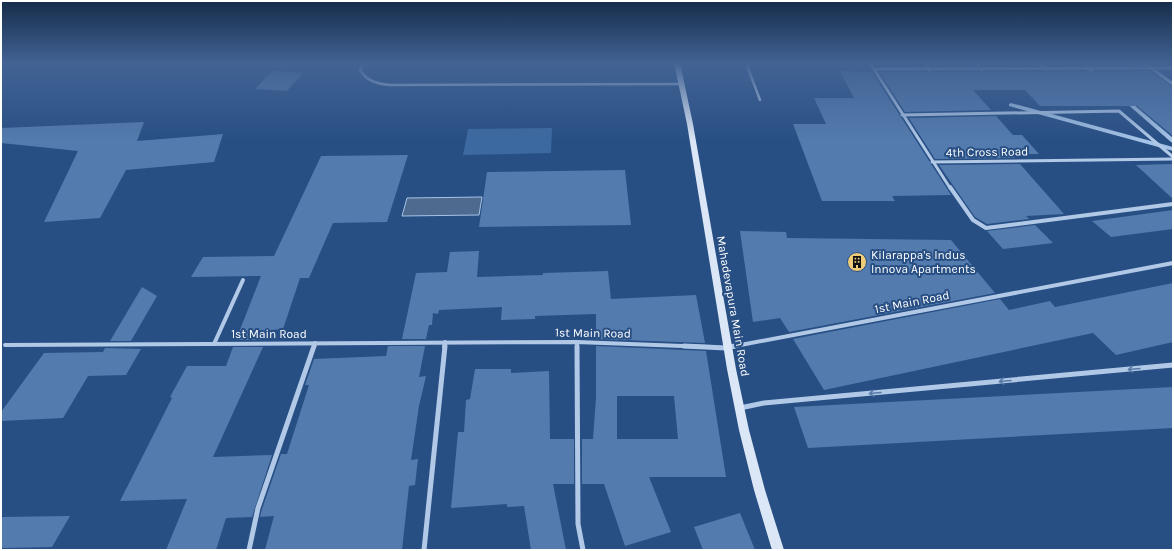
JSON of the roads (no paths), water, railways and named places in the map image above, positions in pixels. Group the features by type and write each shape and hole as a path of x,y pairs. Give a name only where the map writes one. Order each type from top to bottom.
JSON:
{"street":[{"name":"Mahadevapura Main Road","path":"683,89 696,158 726,348 763,508 778,550"},
{"path":"885,89 932,162"},
{"path":"902,115 1119,111 1173,158"},
{"name":"4th Cross Road","path":"932,162 1173,158"},
{"name":"4th Cross Road","path":"932,162 973,220 986,228 1173,204"},
{"name":"1st Main Road","path":"5,345 577,342 726,348 1173,263"},
{"path":"214,344 243,280"},
{"path":"424,550 446,342"},
{"path":"577,342 578,524 583,550"},
{"path":"248,550 258,508 315,343"},
{"path":"740,408 764,403 1173,365"}],"lane":[{"path":"756,89 760,100"}],"waterway":[{"path":"1127,101 1173,141"},
{"path":"1011,105 1173,149"}],"place":[{"name":"Kilarappa's Indus Innova Apartments","path":"857,262"}]}
